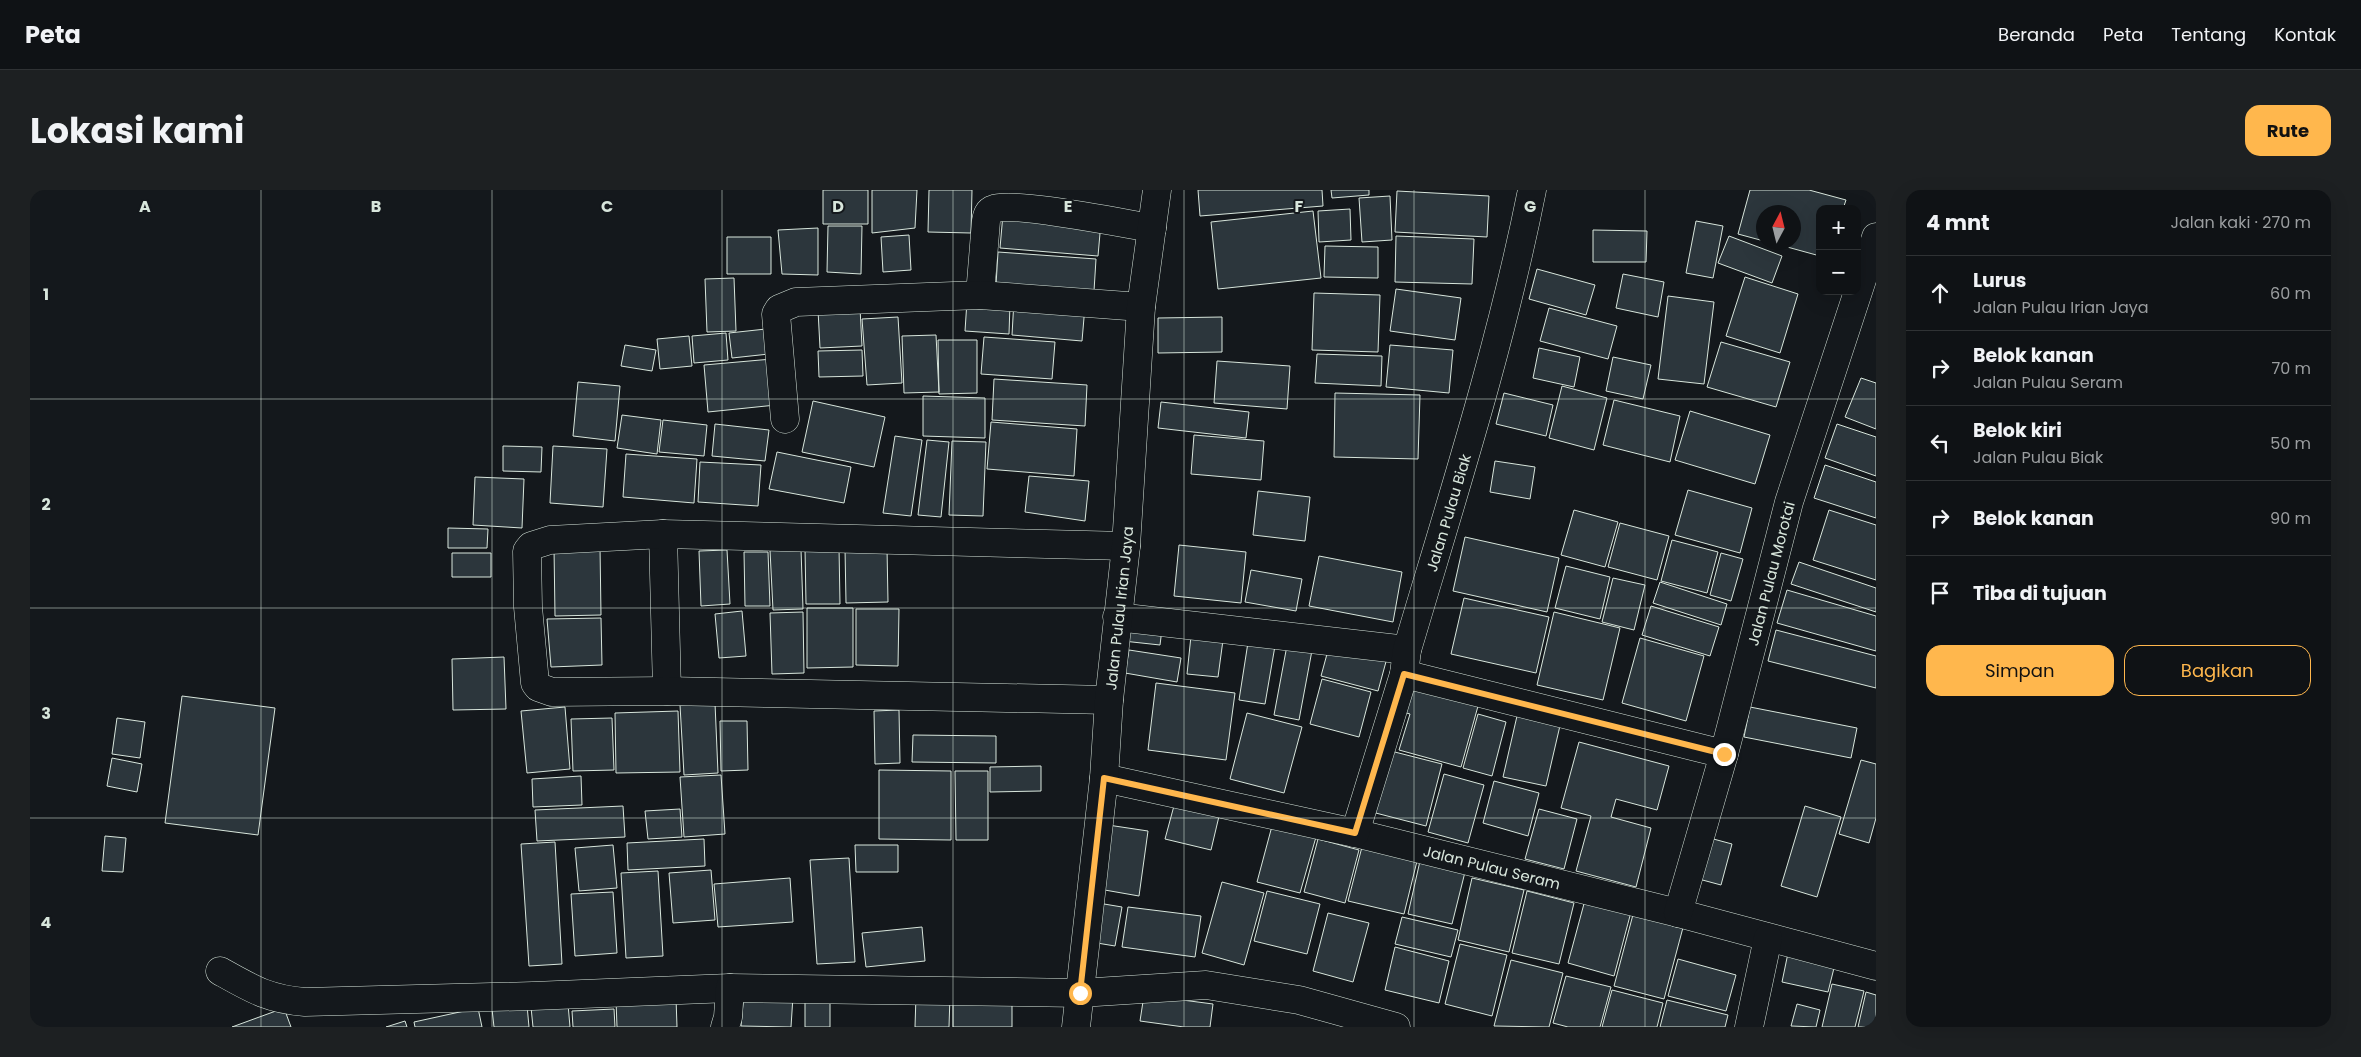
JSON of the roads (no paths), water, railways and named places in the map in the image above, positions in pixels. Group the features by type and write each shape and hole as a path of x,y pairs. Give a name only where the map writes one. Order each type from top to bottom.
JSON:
{"street":[{"name":"Jalan Pulau Irian Jaya","path":"1076,1027 1104,778 1109,700 1126,546 1141,307 1157,190"},
{"name":"Jalan Pulau Biak","path":"1355,833 1484,388 1522,242 1532,190"},
{"path":"980,295 986,221 988,214 993,209 1019,208 1152,228"},
{"name":"Jalan Pulau Morotai","path":"1678,914 1724,754 1789,502 1876,237"},
{"path":"785,419 776,314 779,309 796,302 980,295 1141,307"},
{"path":"1109,700 666,691 552,692 538,688 536,683 528,607 527,551 531,546 550,540 662,534 1126,546"},
{"path":"662,534 666,691"},
{"path":"1117,617 1405,662 1724,754"},
{"name":"Jalan Pulau Seram","path":"1104,778 1355,833 1876,966"},
{"path":"1749,1027 1768,938"},
{"path":"220,971 259,993 280,1000 305,1002 730,988 1080,993 1206,985 1299,1000 1396,1027"},
{"path":"725,1027 730,988"}]}
